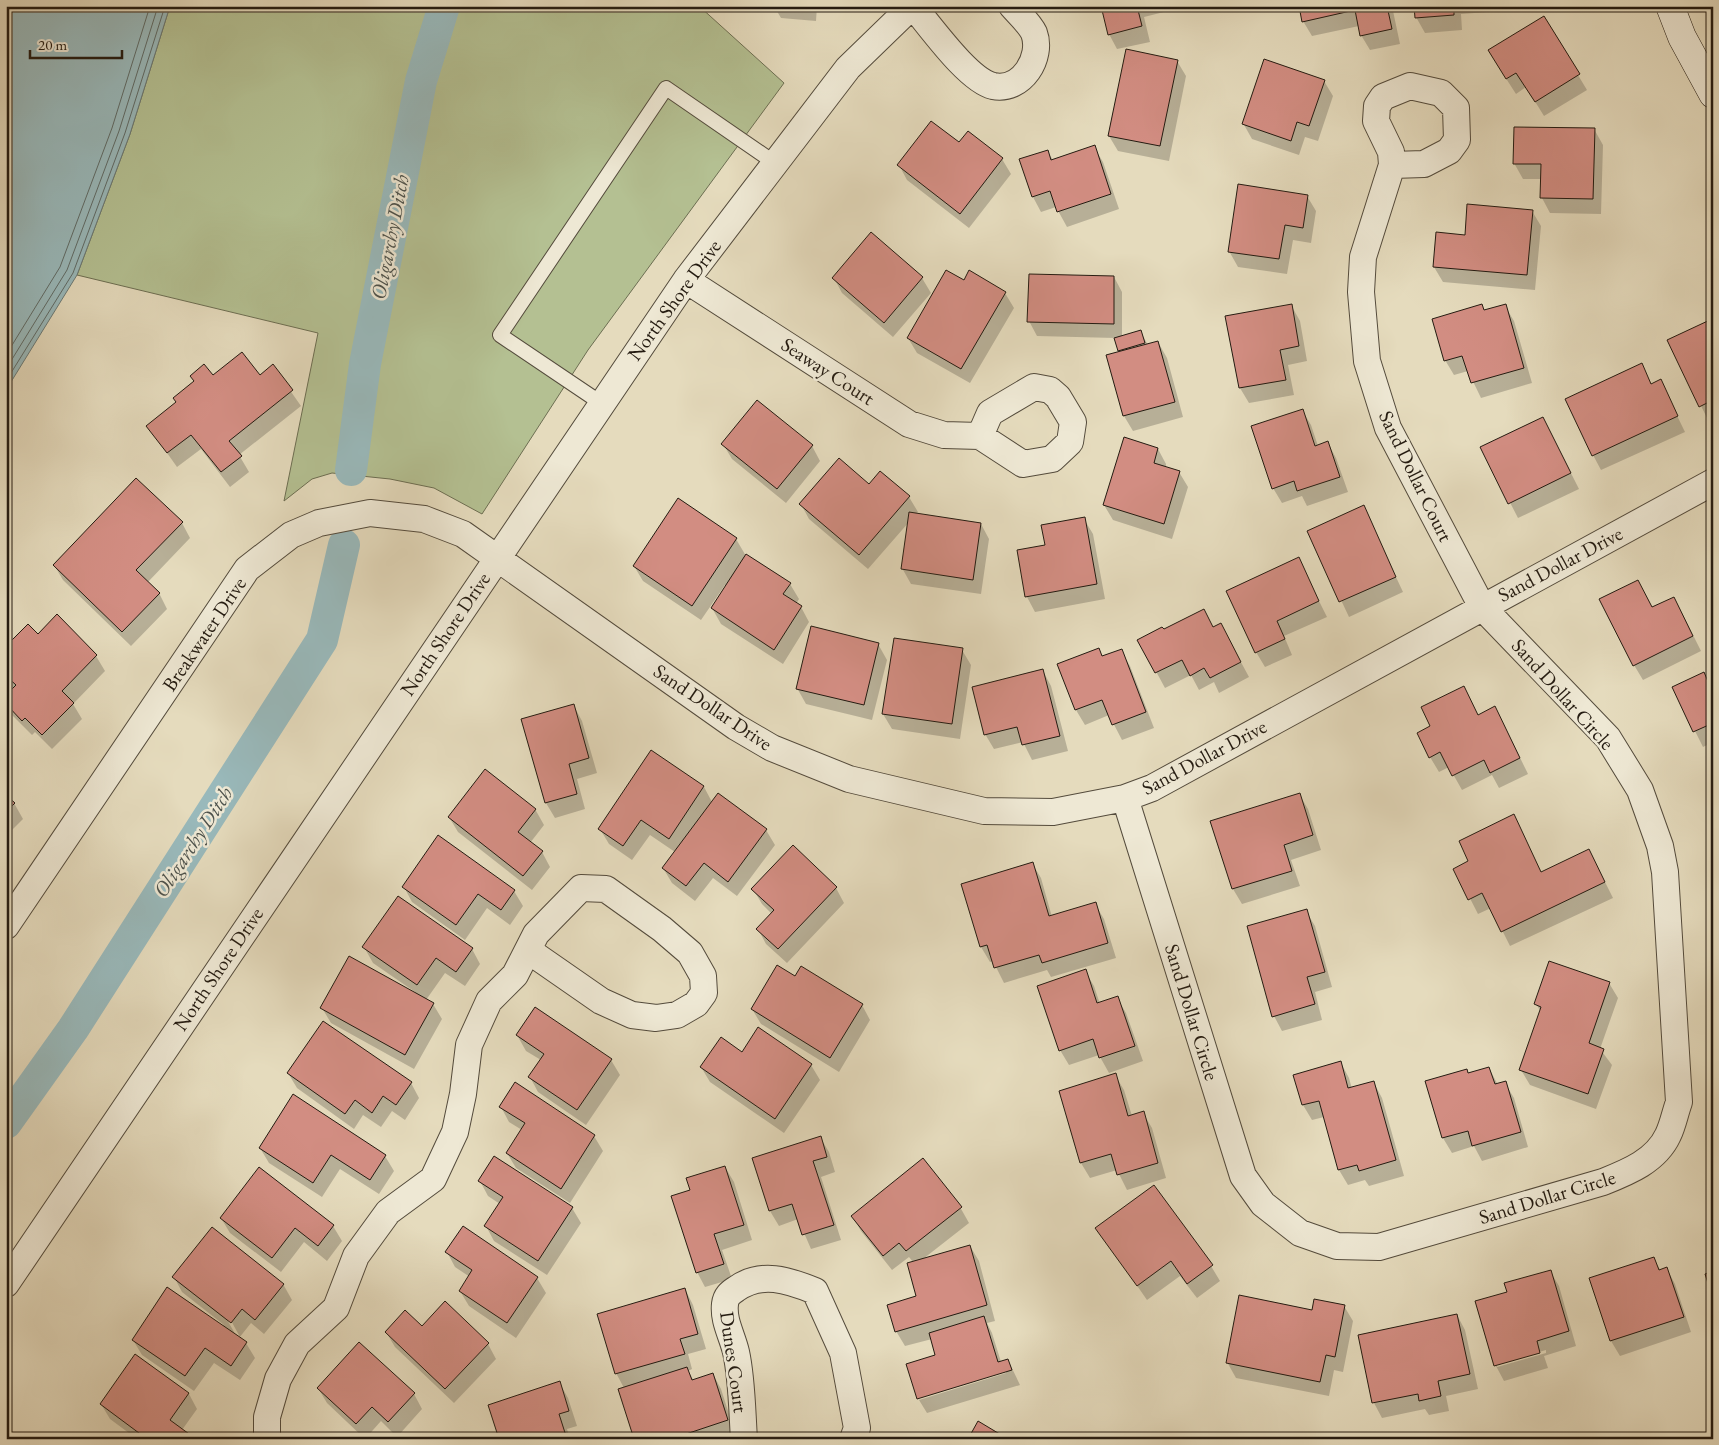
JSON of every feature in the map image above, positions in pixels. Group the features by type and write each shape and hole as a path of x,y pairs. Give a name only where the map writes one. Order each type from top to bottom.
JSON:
{"street":[{"path":"913,6 972,75 994,86 1013,84 1031,68 1037,50 1033,32 1012,6"},
{"name":"North Shore Drive","path":"6,1284 686,280 848,68 913,6"},
{"path":"1670,6 1682,37 1713,94"},
{"name":"Sand Dollar Court","path":"1392,164 1363,257 1361,292 1367,361 1388,428 1482,607"},
{"name":"Seaway Court","path":"686,280 910,424 944,435 980,436"},
{"name":"Sand Dollar Drive","path":"497,557 736,727 772,748 848,780 984,811 1053,812 1125,798 1152,788 1713,482"},
{"name":"Breakwater Drive","path":"6,926 247,569 291,535 319,523 370,513 424,519 463,534 497,557"},
{"name":"Sand Dollar Circle","path":"1125,798 1244,1176 1263,1204 1300,1233 1337,1246 1379,1247 1603,1182 1637,1169 1661,1146 1668,1136 1679,1102 1665,872 1660,846 1640,790 1608,738 1482,607"},
{"path":"267,1439 267,1417 278,1378 297,1344 336,1308 356,1256 388,1212 433,1179 455,1132 463,1094 468,1044 489,1001 515,975 529,951 536,934 581,888 606,889 662,929 690,953 703,976 704,993 696,1004 676,1015 656,1018 632,1015 601,1001 529,951"},
{"name":"Dunes Court","path":"744,1439 736,1352 726,1322 725,1302 729,1294 745,1282 769,1278 787,1280 815,1290 843,1353 856,1428 853,1439"}],"lane":[{"path":"601,403 500,334 666,88 775,163"}],"green space":[{"path":"170,6 699,6 784,83 588,350 482,514 434,488 390,479 332,473 312,479 284,501 318,333 77,275 130,134"}],"water":[{"path":"6,6 170,6 130,134 77,275 6,390"}],"building":[{"path":"1101,6 1137,6 1142,26 1108,35"},
{"path":"1299,6 1387,6 1392,29 1360,36 1355,10 1302,22"},
{"path":"1414,6 1454,6 1454,15 1415,18"},
{"path":"1544,16 1580,74 1535,102 1516,73 1506,79 1488,50"},
{"path":"1126,49 1178,60 1160,146 1108,136"},
{"path":"1264,59 1325,80 1309,126 1297,122 1291,141 1242,124"},
{"path":"931,121 959,142 968,131 1003,158 960,214 897,165"},
{"path":"1514,127 1595,128 1593,199 1540,198 1541,164 1513,164"},
{"path":"1095,145 1111,194 1057,212 1050,191 1032,197 1019,159 1048,150 1051,160"},
{"path":"1238,184 1308,195 1303,228 1285,225 1279,259 1228,252"},
{"path":"1467,204 1533,210 1527,275 1433,267 1436,232 1465,235"},
{"path":"871,232 923,277 884,323 832,278"},
{"path":"946,270 964,280 969,270 1006,292 961,369 907,338"},
{"path":"1029,274 1114,276 1114,324 1027,322"},
{"path":"1292,304 1299,346 1280,350 1286,380 1239,388 1225,316"},
{"path":"1482,304 1484,310 1506,304 1524,368 1471,383 1462,356 1444,361 1432,319"},
{"path":"1712,319 1713,400 1699,407 1667,340"},
{"path":"1141,330 1145,343 1118,351 1114,338"},
{"path":"1158,341 1175,402 1123,416 1106,355"},
{"path":"242,352 260,375 273,364 293,390 229,441 242,456 221,472 191,435 167,453 146,426 176,402 173,398 194,381 190,376 204,364 213,375"},
{"path":"1642,363 1651,384 1661,379 1678,416 1592,456 1565,399"},
{"path":"757,400 813,445 777,489 721,444"},
{"path":"1303,409 1315,446 1328,441 1340,477 1297,491 1294,481 1272,489 1251,426"},
{"path":"1543,417 1571,473 1508,504 1480,447"},
{"path":"1124,437 1158,448 1154,463 1180,471 1164,524 1103,505"},
{"path":"839,458 869,484 880,471 910,496 859,555 799,504"},
{"path":"136,478 183,522 136,570 160,593 122,632 53,565"},
{"path":"678,498 737,538 692,606 633,566"},
{"path":"1364,505 1396,577 1339,602 1307,531"},
{"path":"909,512 981,523 973,580 901,569"},
{"path":"1085,517 1097,584 1025,597 1017,550 1045,545 1041,525"},
{"path":"746,554 791,583 783,594 802,606 774,650 711,608"},
{"path":"1299,557 1319,601 1277,621 1285,639 1255,653 1226,591"},
{"path":"1638,580 1652,607 1674,597 1693,636 1633,666 1599,599"},
{"path":"1204,609 1213,627 1221,623 1241,662 1210,678 1204,668 1190,676 1182,660 1155,673 1137,640"},
{"path":"57,614 97,655 62,691 74,703 42,735 25,718 22,721 6,704 6,695 16,685 6,676 6,646 28,624 38,634"},
{"path":"811,626 879,643 864,705 796,689"},
{"path":"894,638 963,648 952,724 882,714"},
{"path":"1099,648 1102,656 1122,649 1146,712 1112,725 1102,700 1075,710 1057,664"},
{"path":"1043,669 1060,736 1022,745 1017,727 984,735 972,687"},
{"path":"1704,672 1709,684 1713,682 1713,728 1711,724 1693,732 1672,687"},
{"path":"1464,686 1478,715 1495,706 1520,758 1490,773 1484,760 1452,776 1440,752 1429,758 1417,733 1430,726 1421,707"},
{"path":"574,704 589,758 569,764 577,794 545,803 521,719"},
{"path":"651,750 704,786 669,839 641,820 623,846 598,829"},
{"path":"485,769 536,809 518,832 543,851 523,876 448,817"},
{"path":"718,793 767,829 728,882 704,863 686,886 662,868"},
{"path":"1300,793 1313,835 1284,845 1292,871 1232,889 1210,821"},
{"path":"6,795 15,803 6,812"},
{"path":"1514,814 1541,872 1589,849 1605,882 1501,932 1482,893 1468,900 1453,869 1468,861 1459,841"},
{"path":"438,835 515,890 501,910 478,894 456,925 402,887"},
{"path":"793,845 837,887 778,949 756,929 774,910 751,889"},
{"path":"1033,862 1049,916 1096,902 1108,943 1042,963 1039,955 994,968 987,945 980,947 961,884"},
{"path":"398,896 473,948 456,972 436,958 417,985 362,947"},
{"path":"1307,909 1325,972 1307,977 1315,1004 1272,1017 1247,926"},
{"path":"349,956 434,1003 405,1055 320,1008"},
{"path":"1549,961 1610,982 1589,1043 1604,1049 1588,1094 1519,1070 1541,1007 1534,1004"},
{"path":"777,965 795,976 801,966 863,1004 830,1058 751,1009"},
{"path":"1086,969 1097,1003 1118,996 1135,1046 1099,1058 1093,1039 1059,1051 1037,986"},
{"path":"535,1007 612,1059 577,1110 528,1077 544,1054 516,1035"},
{"path":"323,1021 412,1082 396,1105 383,1096 372,1113 355,1100 345,1114 287,1073"},
{"path":"758,1027 812,1064 775,1119 700,1067 721,1037 742,1052"},
{"path":"1341,1061 1348,1088 1374,1081 1396,1160 1359,1171 1357,1165 1338,1170 1319,1101 1302,1105 1293,1075"},
{"path":"1489,1067 1495,1084 1506,1081 1521,1132 1472,1146 1468,1131 1442,1138 1425,1081 1467,1069 1468,1073"},
{"path":"1116,1073 1128,1116 1144,1111 1158,1163 1117,1175 1111,1154 1080,1163 1059,1091"},
{"path":"515,1082 595,1135 561,1189 506,1153 525,1123 499,1107"},
{"path":"293,1094 386,1155 370,1180 331,1155 313,1183 259,1148"},
{"path":"821,1136 827,1157 813,1161 834,1225 802,1235 792,1204 769,1211 752,1158"},
{"path":"494,1156 573,1207 538,1261 484,1226 503,1197 478,1181"},
{"path":"923,1158 962,1207 906,1251 899,1243 883,1256 851,1216"},
{"path":"725,1166 744,1225 714,1234 724,1264 696,1273 671,1196 690,1190 686,1178"},
{"path":"259,1167 334,1225 318,1246 295,1228 272,1258 220,1218"},
{"path":"1154,1185 1213,1265 1187,1284 1171,1261 1137,1286 1095,1228"},
{"path":"463,1226 538,1277 507,1323 459,1291 472,1270 445,1252"},
{"path":"212,1227 284,1284 255,1320 242,1309 231,1323 172,1277"},
{"path":"970,1245 987,1305 895,1332 887,1305 916,1296 907,1263"},
{"path":"1654,1257 1659,1270 1667,1267 1684,1317 1610,1341 1589,1278"},
{"path":"1551,1270 1569,1331 1537,1341 1540,1353 1494,1366 1475,1301 1507,1292 1504,1283"},
{"path":"1713,1271 1713,1299 1705,1274"},
{"path":"167,1287 247,1342 231,1366 205,1348 185,1376 132,1340"},
{"path":"685,1288 698,1334 680,1339 685,1354 615,1374 597,1314"},
{"path":"1239,1295 1312,1310 1314,1299 1345,1305 1335,1357 1326,1355 1320,1382 1226,1363"},
{"path":"445,1301 489,1343 445,1389 385,1332 405,1310 422,1326"},
{"path":"1457,1314 1470,1374 1438,1381 1441,1396 1419,1401 1418,1394 1372,1403 1358,1335"},
{"path":"984,1316 998,1362 1008,1359 1012,1370 917,1399 906,1364 935,1355 929,1333"},
{"path":"359,1342 415,1393 388,1422 372,1407 356,1424 317,1388"},
{"path":"135,1354 189,1393 170,1420 196,1439 147,1439 100,1404"},
{"path":"687,1367 692,1380 713,1373 728,1420 671,1439 634,1439 618,1389"},
{"path":"560,1381 569,1411 559,1414 567,1439 499,1439 488,1405"},
{"path":"978,1421 1008,1439 968,1439"},
{"path":"485,1434 487,1439 470,1439"}],"waterway":[{"name":"Oligarchy Ditch","path":"351,470 365,364 421,81 444,6"},
{"name":"Oligarchy Ditch","path":"6,1123 73,1029 322,640 344,545"}]}
